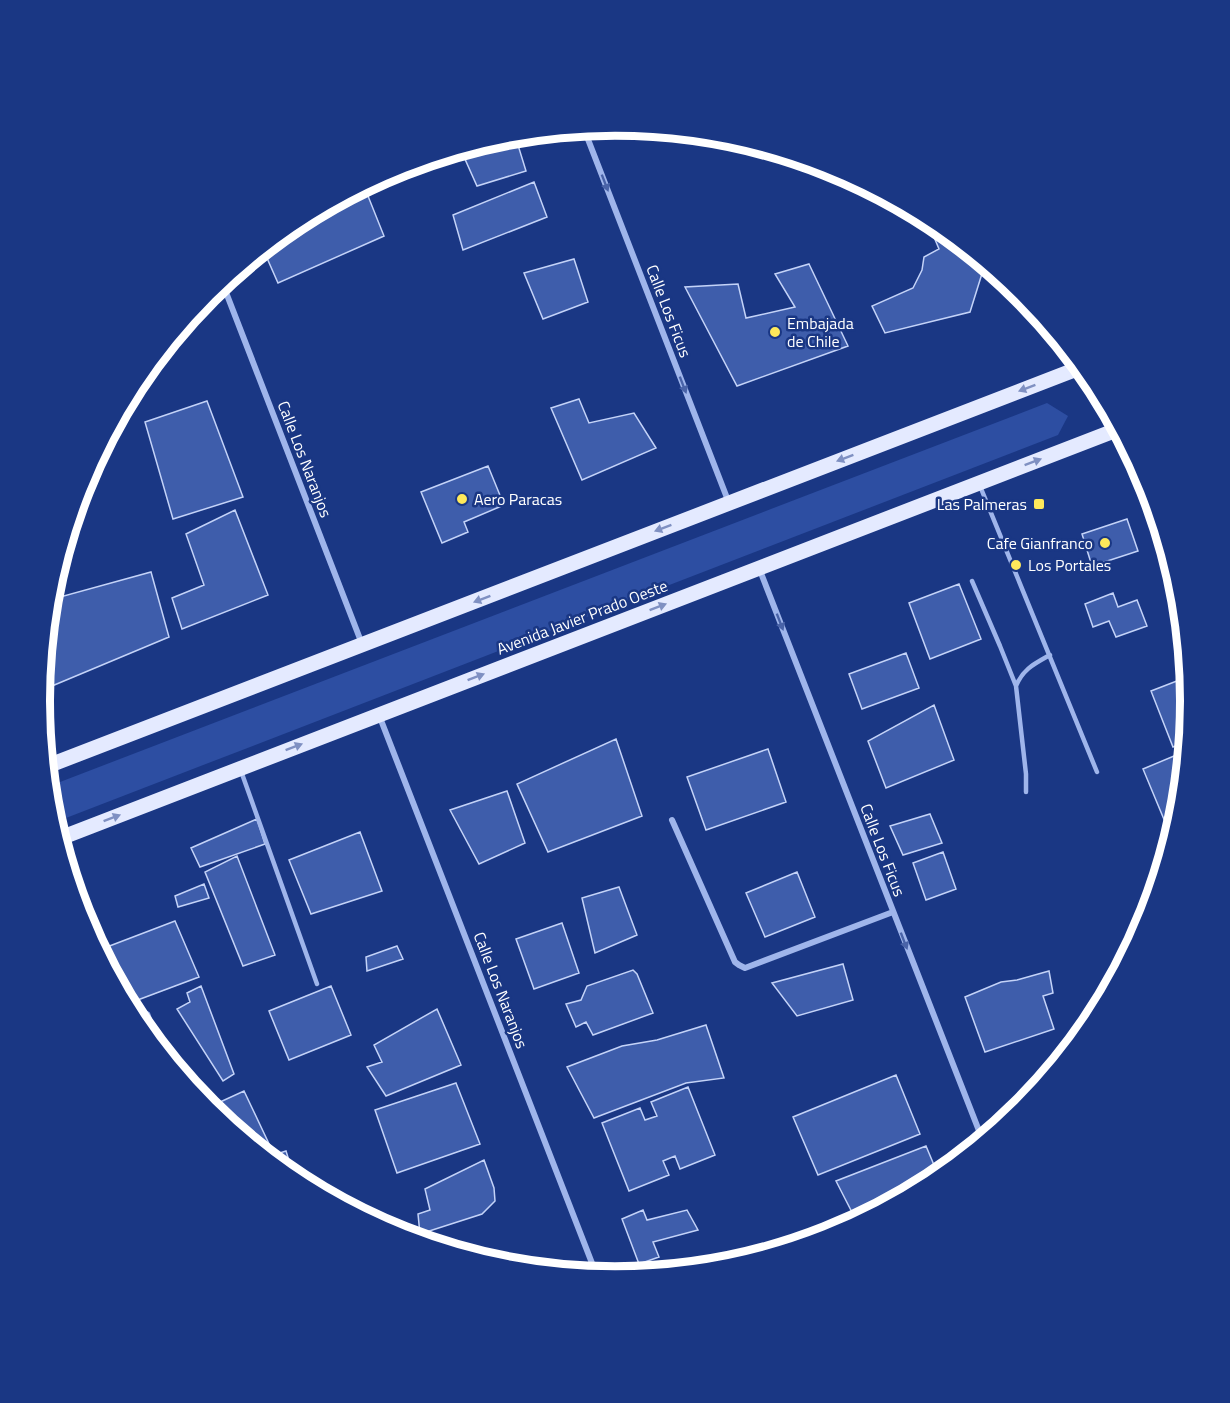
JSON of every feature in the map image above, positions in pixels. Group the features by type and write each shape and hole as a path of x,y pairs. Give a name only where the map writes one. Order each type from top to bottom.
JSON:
{"main road":[{"path":"53,764 1073,370"},
{"name":"Avenida Javier Prado Oeste","path":"66,836 1112,432"}],"street":[{"name":"Calle Los Ficus","path":"587,137 729,503"},
{"name":"Calle Los Naranjos","path":"226,292 363,644"},
{"name":"Calle Los Ficus","path":"759,568 980,1133"},
{"name":"Calle Los Naranjos","path":"379,715 593,1266"},
{"path":"672,820 735,962 745,968 893,912"}],"lane":[{"path":"979,483 1097,772"},
{"path":"972,581 1016,686 1026,792"},
{"path":"1016,686 1020,676 1050,655"},
{"path":"240,768 318,984"},
{"path":"141,1010 148,1014 153,1027"}],"shaded area":[{"path":"1047,403 1068,416 1058,435 62,820 55,784"}],"building":[{"path":"518,145 526,171 477,186 464,157 448,163 469,155"},
{"path":"534,182 547,217 463,250 453,215"},
{"path":"367,193 384,236 278,283 266,257 301,231"},
{"path":"933,234 983,272 970,312 885,333 872,306 913,288 922,270 924,257 939,249"},
{"path":"574,259 588,302 543,319 524,273"},
{"name":"Embajada de Chile","path":"809,264 848,346 737,386 685,287 738,284 746,318 795,307 775,274"},
{"path":"579,399 589,423 634,413 656,448 582,480 551,408"},
{"path":"207,401 243,497 173,519 145,422"},
{"name":"Aero Paracas","path":"488,466 504,505 464,522 468,532 442,543 421,492"},
{"path":"235,510 268,595 182,629 172,598 204,585 186,534"},
{"path":"1127,519 1138,551 1092,566 1082,534"},
{"path":"151,572 169,637 50,687 54,628 59,597"},
{"path":"959,584 981,639 930,659 909,603"},
{"path":"1113,593 1118,607 1137,600 1147,626 1116,637 1109,621 1093,627 1085,604"},
{"path":"906,653 919,688 862,709 849,674"},
{"path":"1179,680 1178,745 1173,747 1151,691"},
{"path":"934,705 954,760 886,788 868,741"},
{"path":"616,739 642,816 548,852 517,784"},
{"path":"768,749 786,802 706,830 687,777"},
{"path":"1178,754 1167,826 1143,769"},
{"path":"507,791 525,843 479,864 450,810"},
{"path":"930,814 942,843 903,855 890,826"},
{"path":"257,819 265,844 200,867 191,848"},
{"path":"360,832 382,891 311,914 289,860"},
{"path":"943,852 956,889 926,900 913,863"},
{"path":"237,856 275,955 243,966 205,872"},
{"path":"797,872 815,917 765,937 746,893"},
{"path":"204,884 209,898 178,907 175,896"},
{"path":"619,887 637,935 595,953 582,898"},
{"path":"175,921 199,977 136,1001 106,947"},
{"path":"562,923 579,973 534,989 516,939"},
{"path":"397,946 403,959 367,971 366,957"},
{"path":"843,964 853,1000 797,1016 772,983"},
{"path":"633,970 637,974 653,1013 593,1035 586,1022 576,1027 566,1004 581,1000 587,986"},
{"path":"1049,971 1053,993 1043,996 1054,1029 985,1052 965,997 1001,982"},
{"path":"201,986 234,1074 223,1081 177,1009 190,1002 187,993"},
{"path":"331,986 351,1035 289,1060 269,1011"},
{"path":"437,1009 461,1065 386,1096 367,1067 382,1062 374,1045"},
{"path":"706,1025 724,1078 686,1083 594,1118 567,1067 622,1046 657,1040"},
{"path":"896,1075 920,1134 818,1175 793,1117"},
{"path":"456,1083 480,1144 397,1173 375,1110"},
{"path":"688,1087 715,1155 680,1169 675,1156 663,1161 669,1175 629,1191 602,1123 640,1108 645,1120 657,1116 651,1102"},
{"path":"244,1091 271,1148 242,1127 217,1103"},
{"path":"926,1146 935,1168 898,1191 853,1214 836,1181"},
{"path":"286,1151 290,1164 276,1154"},
{"path":"484,1160 494,1188 495,1201 482,1214 423,1233 420,1232 418,1214 430,1210 425,1189"},
{"path":"643,1210 647,1220 687,1210 698,1230 653,1242 659,1257 639,1264 622,1219"}],"place":[{"name":"Embajada de Chile","path":"775,332"},
{"name":"Aero Paracas","path":"462,499"},
{"name":"Las Palmeras","path":"1039,504"},
{"name":"Cafe Gianfranco","path":"1105,543"},
{"name":"Los Portales","path":"1016,565"}]}
